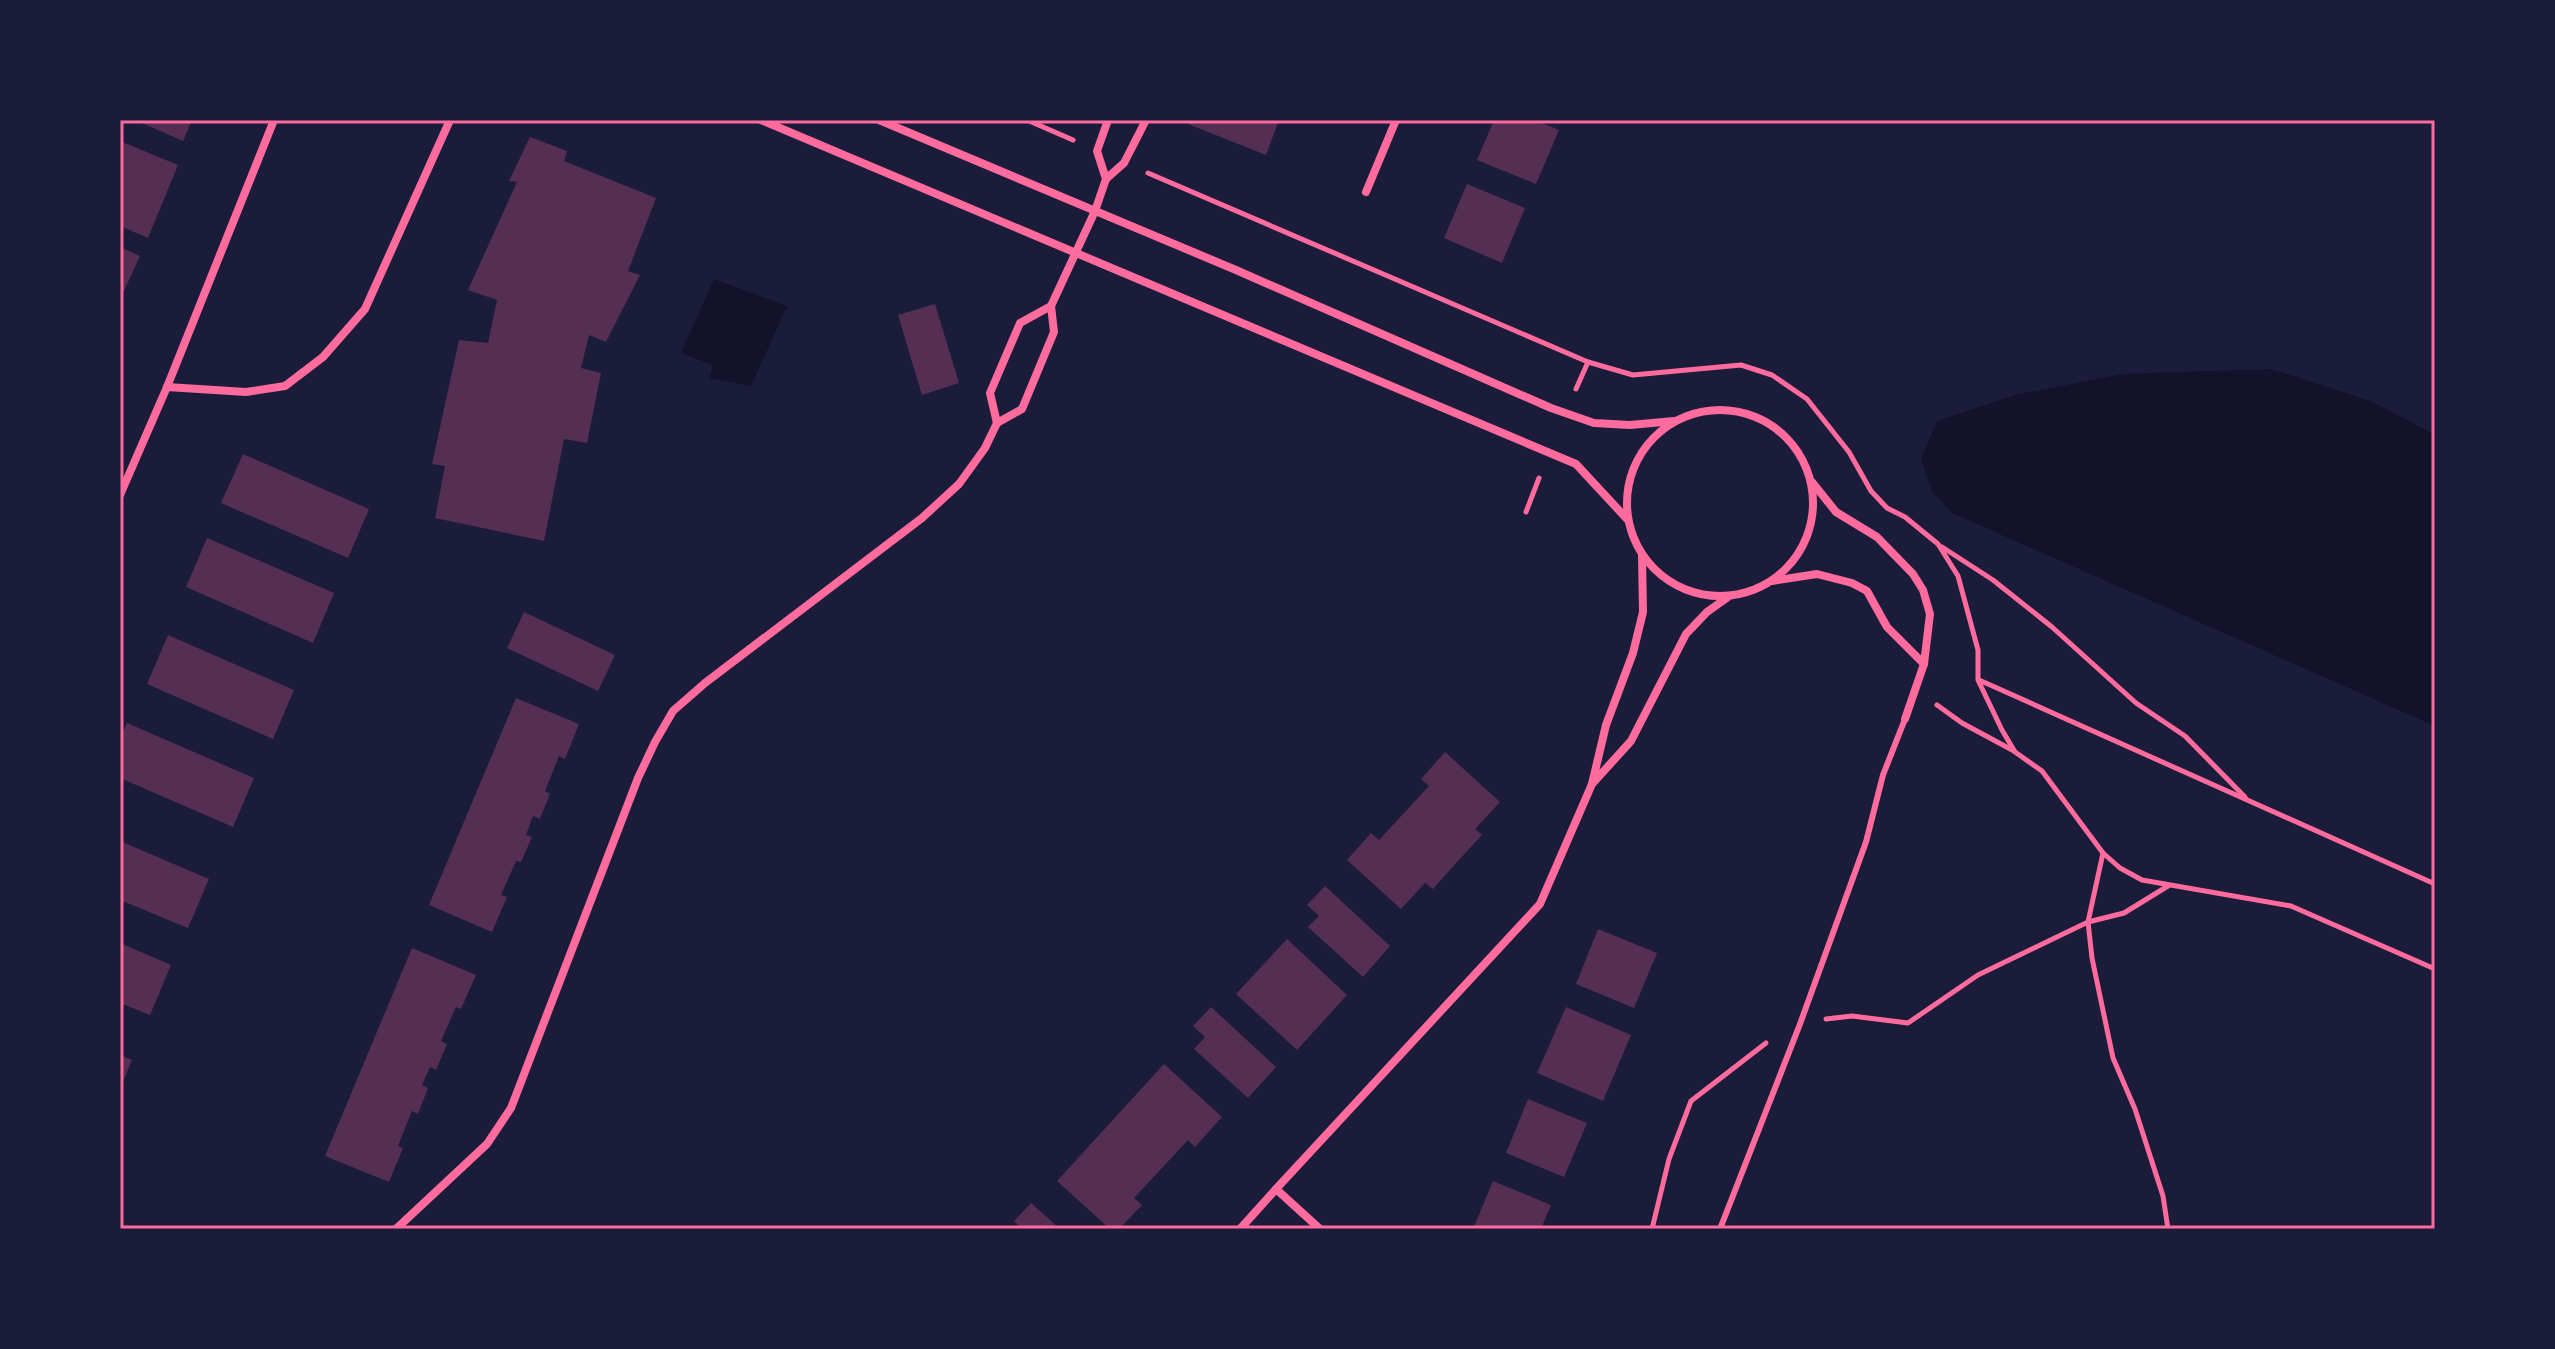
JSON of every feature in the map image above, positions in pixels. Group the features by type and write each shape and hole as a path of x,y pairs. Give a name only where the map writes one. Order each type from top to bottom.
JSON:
{"street":[{"path":"120,495 167,387 274,120"},
{"path":"167,387 246,392 285,386 323,357 365,309 450,120"},
{"path":"761,120 1576,464 1627,519"},
{"path":"879,120 1250,276 1551,408 1594,423 1630,425 1674,421 1701,411 1730,410 1758,417 1783,433 1800,455 1811,482 1814,511 1807,538 1792,562 1772,581"},
{"path":"1106,179 1097,151 1108,120"},
{"path":"396,1229 487,1144 511,1108 638,778 673,711 718,673 922,518 959,484 985,448 997,423 1022,409 1054,332 1051,306 1095,211 1106,179 1124,163 1146,120"},
{"path":"1366,192 1396,120"},
{"path":"997,423 990,393 1020,323 1051,306"},
{"path":"1674,421 1651,439 1635,463 1626,491 1627,519 1635,544 1649,565 1669,582 1692,593 1719,597 1747,593 1772,581 1817,574 1852,583 1867,591 1887,627 1924,664"},
{"path":"1811,482 1836,512 1877,537 1913,574 1923,590 1930,614 1924,664 1905,719"},
{"path":"1240,1229 1540,904 1592,784 1606,725 1633,653 1643,612 1642,555"},
{"path":"1592,784 1631,741 1686,634 1707,612 1730,596"},
{"path":"1276,1189 1320,1229"}],"lane":[{"path":"1720,1229 1800,1024 1866,842 1883,775 1905,719"}],"path":[{"path":"1027,120 1072,140"},
{"path":"1154,176 1588,362 1633,375 1741,365 1772,375 1807,399 1849,452 1871,491 1887,508 1905,517 1938,544 1993,580 2052,627 2136,703 2185,736 2249,801"},
{"path":"1574,393 1588,362"},
{"path":"1526,512 1539,478"},
{"path":"1938,544 1958,576 1969,612 1978,650 1978,680 2015,752"},
{"path":"1978,680 2435,884"},
{"path":"1915,692 2042,771 2103,853 2120,868 2142,880 2291,906 2435,969"},
{"path":"2103,853 2088,922 2092,958 2113,1058 2135,1109 2158,1182 2168,1229"},
{"path":"1652,1229 1669,1159 1691,1101 1764,1044 1807,1021 1852,1016 1908,1023 1978,975 2088,922 2124,913 2169,885"}],"shaded area":[{"path":"714,279 787,306 751,386 710,378 713,365 681,353"},
{"path":"2271,369 2373,402 2435,435 2435,726 1952,513 1932,491 1921,459 1937,421 2015,395 2122,374"}],"building":[{"path":"135,120 192,120 183,141"},
{"path":"1189,120 1279,120 1266,155 1188,124"},
{"path":"1494,120 1535,120 1559,130 1536,184 1477,160"},
{"path":"530,137 567,151 564,161 656,198 628,271 640,275 606,342 589,335 581,368 601,373 587,443 564,439 544,541 435,518 445,466 432,464 459,340 488,343 497,300 468,290 517,182 509,181"},
{"path":"120,141 178,165 148,238 120,226"},
{"path":"1467,184 1525,208 1502,263 1444,238"},
{"path":"120,247 140,256 123,293 120,292"},
{"path":"935,304 959,383 922,395 898,315"},
{"path":"243,454 369,509 348,558 221,503"},
{"path":"207,538 334,593 313,643 186,587"},
{"path":"524,612 615,655 598,691 507,648"},
{"path":"168,635 294,690 273,739 147,684"},
{"path":"516,698 579,724 565,759 559,756 545,791 550,794 540,819 533,816 526,835 532,837 521,862 516,861 501,895 507,897 492,932 429,905"},
{"path":"127,723 254,778 233,827 120,778 120,739"},
{"path":"1445,752 1500,802 1475,829 1482,835 1433,889 1425,883 1401,909 1347,860 1371,833 1379,840 1429,786 1421,779"},
{"path":"120,841 209,879 188,928 120,900"},
{"path":"1325,886 1390,946 1363,977 1308,927 1319,916 1307,905"},
{"path":"1598,929 1657,953 1634,1008 1576,984"},
{"path":"1287,939 1347,995 1297,1050 1236,994"},
{"path":"120,943 171,965 150,1015 120,1003"},
{"path":"412,948 476,975 461,1009 456,1007 441,1041 447,1044 436,1070 430,1067 422,1085 428,1088 418,1114 412,1111 398,1146 403,1148 389,1182 325,1156"},
{"path":"1211,1007 1276,1067 1248,1098 1194,1049 1205,1037 1193,1026"},
{"path":"1566,1007 1631,1035 1603,1101 1537,1073"},
{"path":"120,1055 132,1060 120,1089"},
{"path":"1164,1064 1222,1117 1195,1147 1188,1140 1134,1198 1142,1205 1119,1229 1110,1229 1057,1181"},
{"path":"1528,1099 1587,1123 1564,1177 1506,1153"},
{"path":"1493,1181 1551,1205 1541,1229 1473,1229"},
{"path":"1031,1203 1060,1229 1022,1229 1014,1221"}]}
